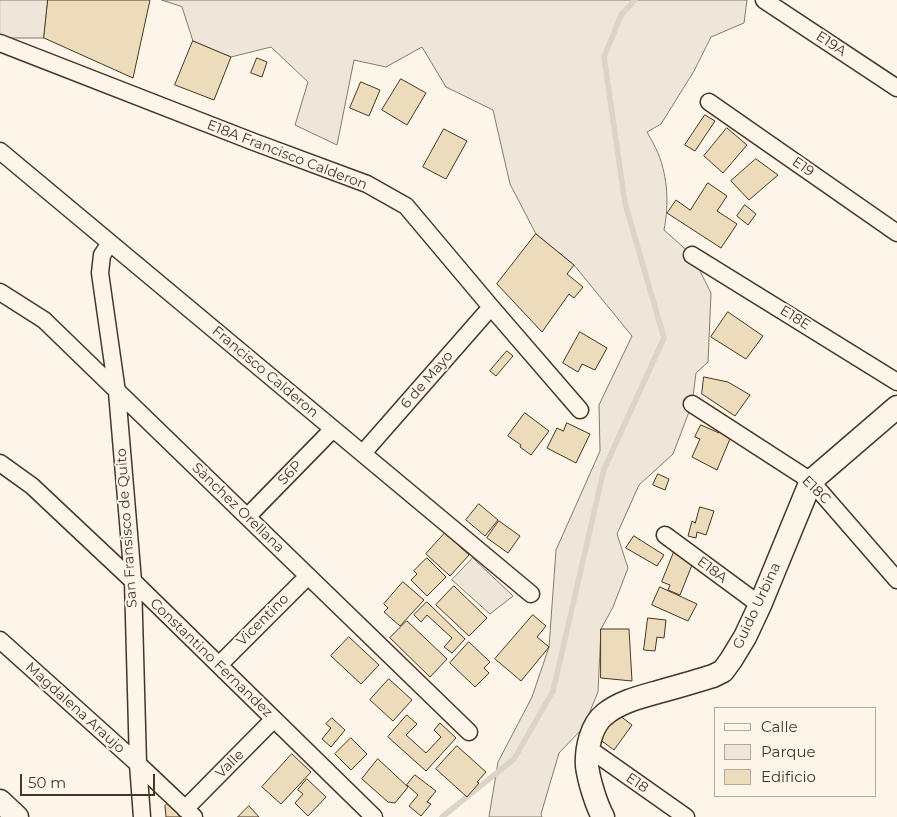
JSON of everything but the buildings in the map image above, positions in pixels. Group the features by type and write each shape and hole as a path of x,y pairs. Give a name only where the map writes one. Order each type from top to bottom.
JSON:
{"street":[{"name":"E19A","path":"764,0 897,88"},
{"name":"E18A Francisco Calderon","path":"0,44 367,184 406,206 580,410"},
{"name":"E19","path":"709,102 897,233"},
{"name":"Francisco Calderon","path":"0,151 531,594"},
{"name":"San Fransisco de Quito","path":"110,243 102,255 100,273 117,392 132,581 138,764 142,817"},
{"name":"E18E","path":"692,255 897,382"},
{"name":"Sànchez Orellana","path":"0,292 44,320 469,732"},
{"name":"6 de Mayo","path":"363,453 491,307"},
{"name":"E18C","path":"692,404 811,481 897,580"},
{"name":"Guido Urbina","path":"603,817 597,805 587,767 588,748 594,728 604,714 620,704 713,676 723,671 732,660 745,637 760,605 811,481 897,408"},
{"name":"S6P","path":"247,517 333,429"},
{"name":"Constantino Fernandez","path":"0,463 32,486 374,817"},
{"name":"E18A","path":"665,535 760,605"},
{"name":"Vicentino","path":"219,665 308,576"},
{"name":"Magdalena Araujo","path":"0,640 190,813"},
{"name":"Valle","path":"190,813 274,719"},
{"name":"E18","path":"588,748 686,817"},
{"path":"0,800 17,817"}],"green space":[{"path":"0,0 48,0 44,38 0,38"},
{"path":"162,0 747,0 744,23 711,37 694,71 661,124 647,132 658,153 666,181 667,211 664,230 692,255 711,293 708,362 696,373 692,404 673,454 639,485 617,534 628,568 613,607 601,629 598,692 583,728 559,753 541,814 542,817 489,817 498,762 532,697 549,647 556,550 600,451 599,405 632,336 574,265 536,234 510,184 493,110 446,87 422,47 386,67 354,60 337,145 295,125 308,82 271,47 231,57 193,41 182,7"},
{"path":"473,558 513,596 490,614 452,580"}],"waterway":[{"path":"442,817 514,759 553,691 604,469 664,338 625,203 604,57 621,15 635,0"}]}
